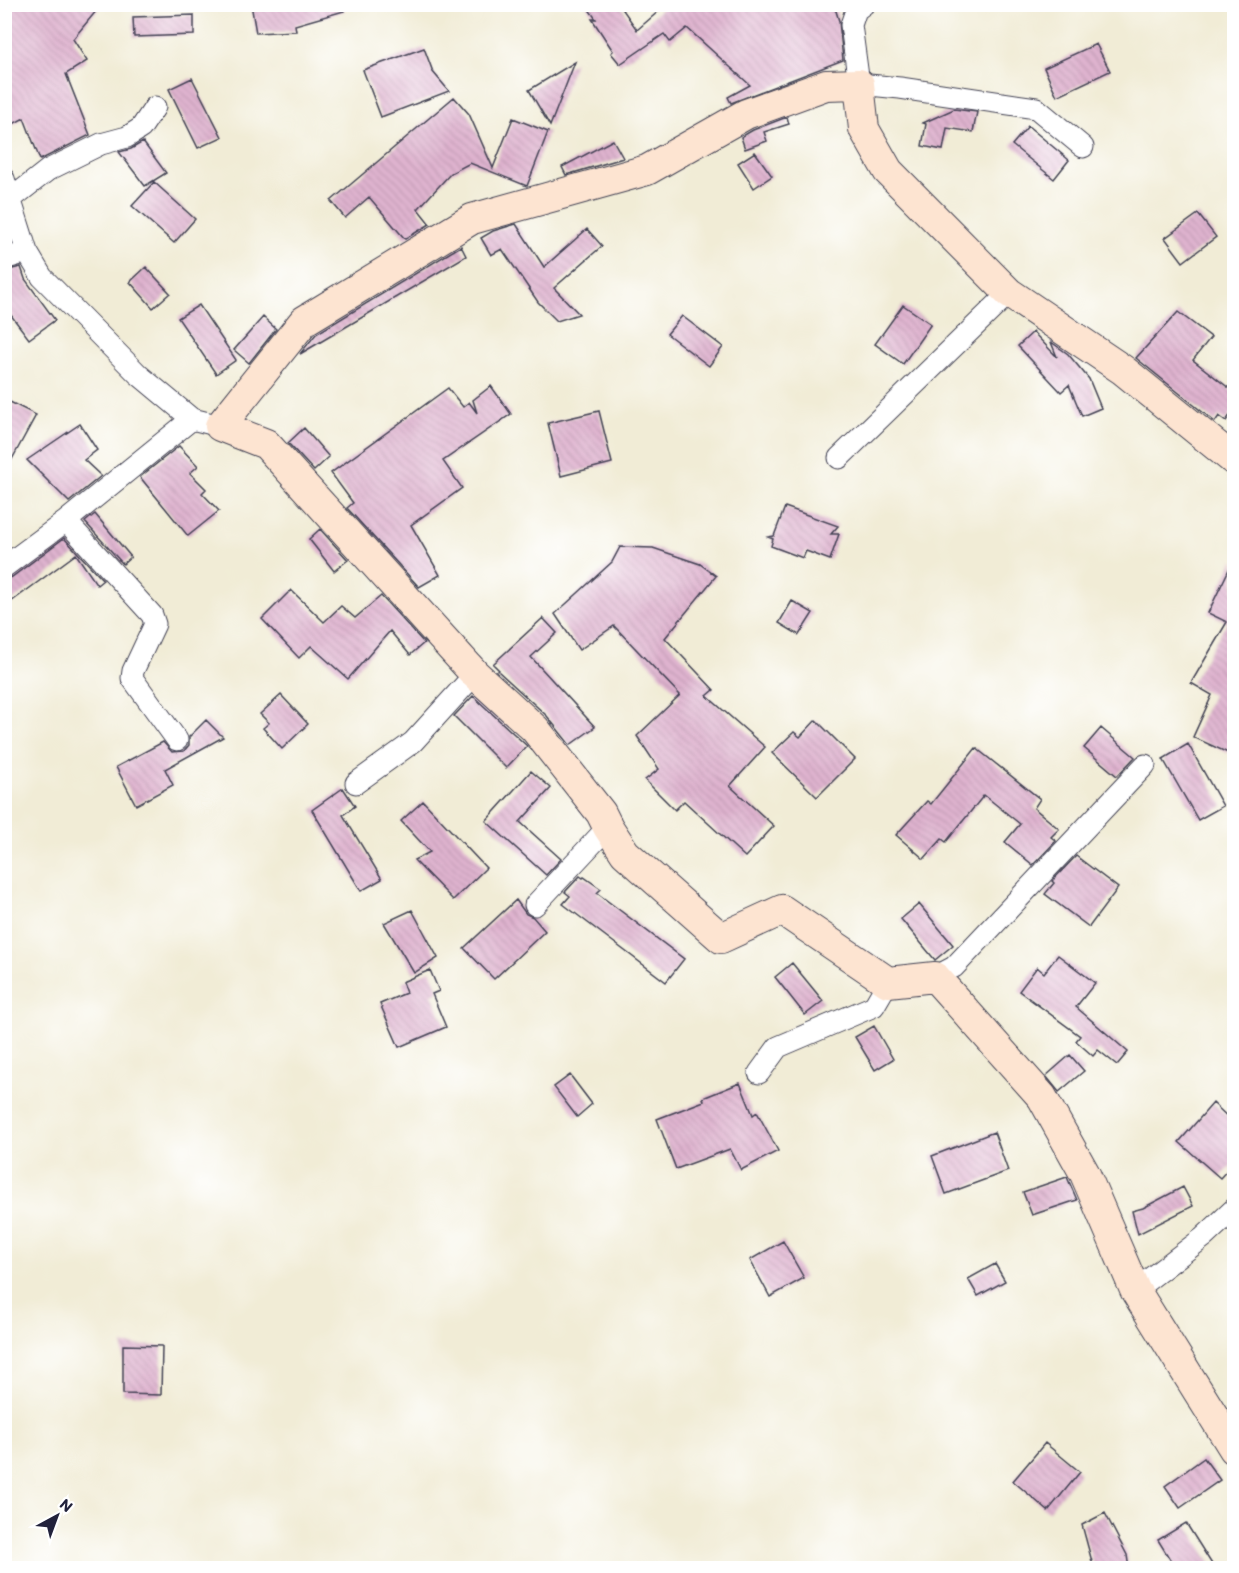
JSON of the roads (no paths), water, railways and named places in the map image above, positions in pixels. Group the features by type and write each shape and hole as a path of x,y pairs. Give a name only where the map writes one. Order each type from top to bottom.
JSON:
{"street":[{"path":"864,4 856,10 851,25 864,129 888,171 1009,293 1123,370 1234,460"},
{"path":"4,567 206,423 304,321 472,219 648,170 746,114 826,85 859,84 900,88 1036,108 1083,147"},
{"path":"154,107 141,128 127,137 100,144 8,189 27,252 42,277 138,374 206,423 266,444 475,674 535,729 601,813 625,853 721,938 782,910 888,982 934,977 954,967 1145,765"},
{"path":"4,259 27,252"},
{"path":"839,458 1009,293"},
{"path":"66,521 152,615 155,624 133,671 132,678 177,740"},
{"path":"356,783 413,741 475,674"},
{"path":"535,905 608,827"},
{"path":"934,977 1042,1097 1086,1174 1135,1290 1234,1449"},
{"path":"759,1073 778,1047 874,1006 888,982"},
{"path":"1135,1290 1204,1237 1234,1209"}]}
